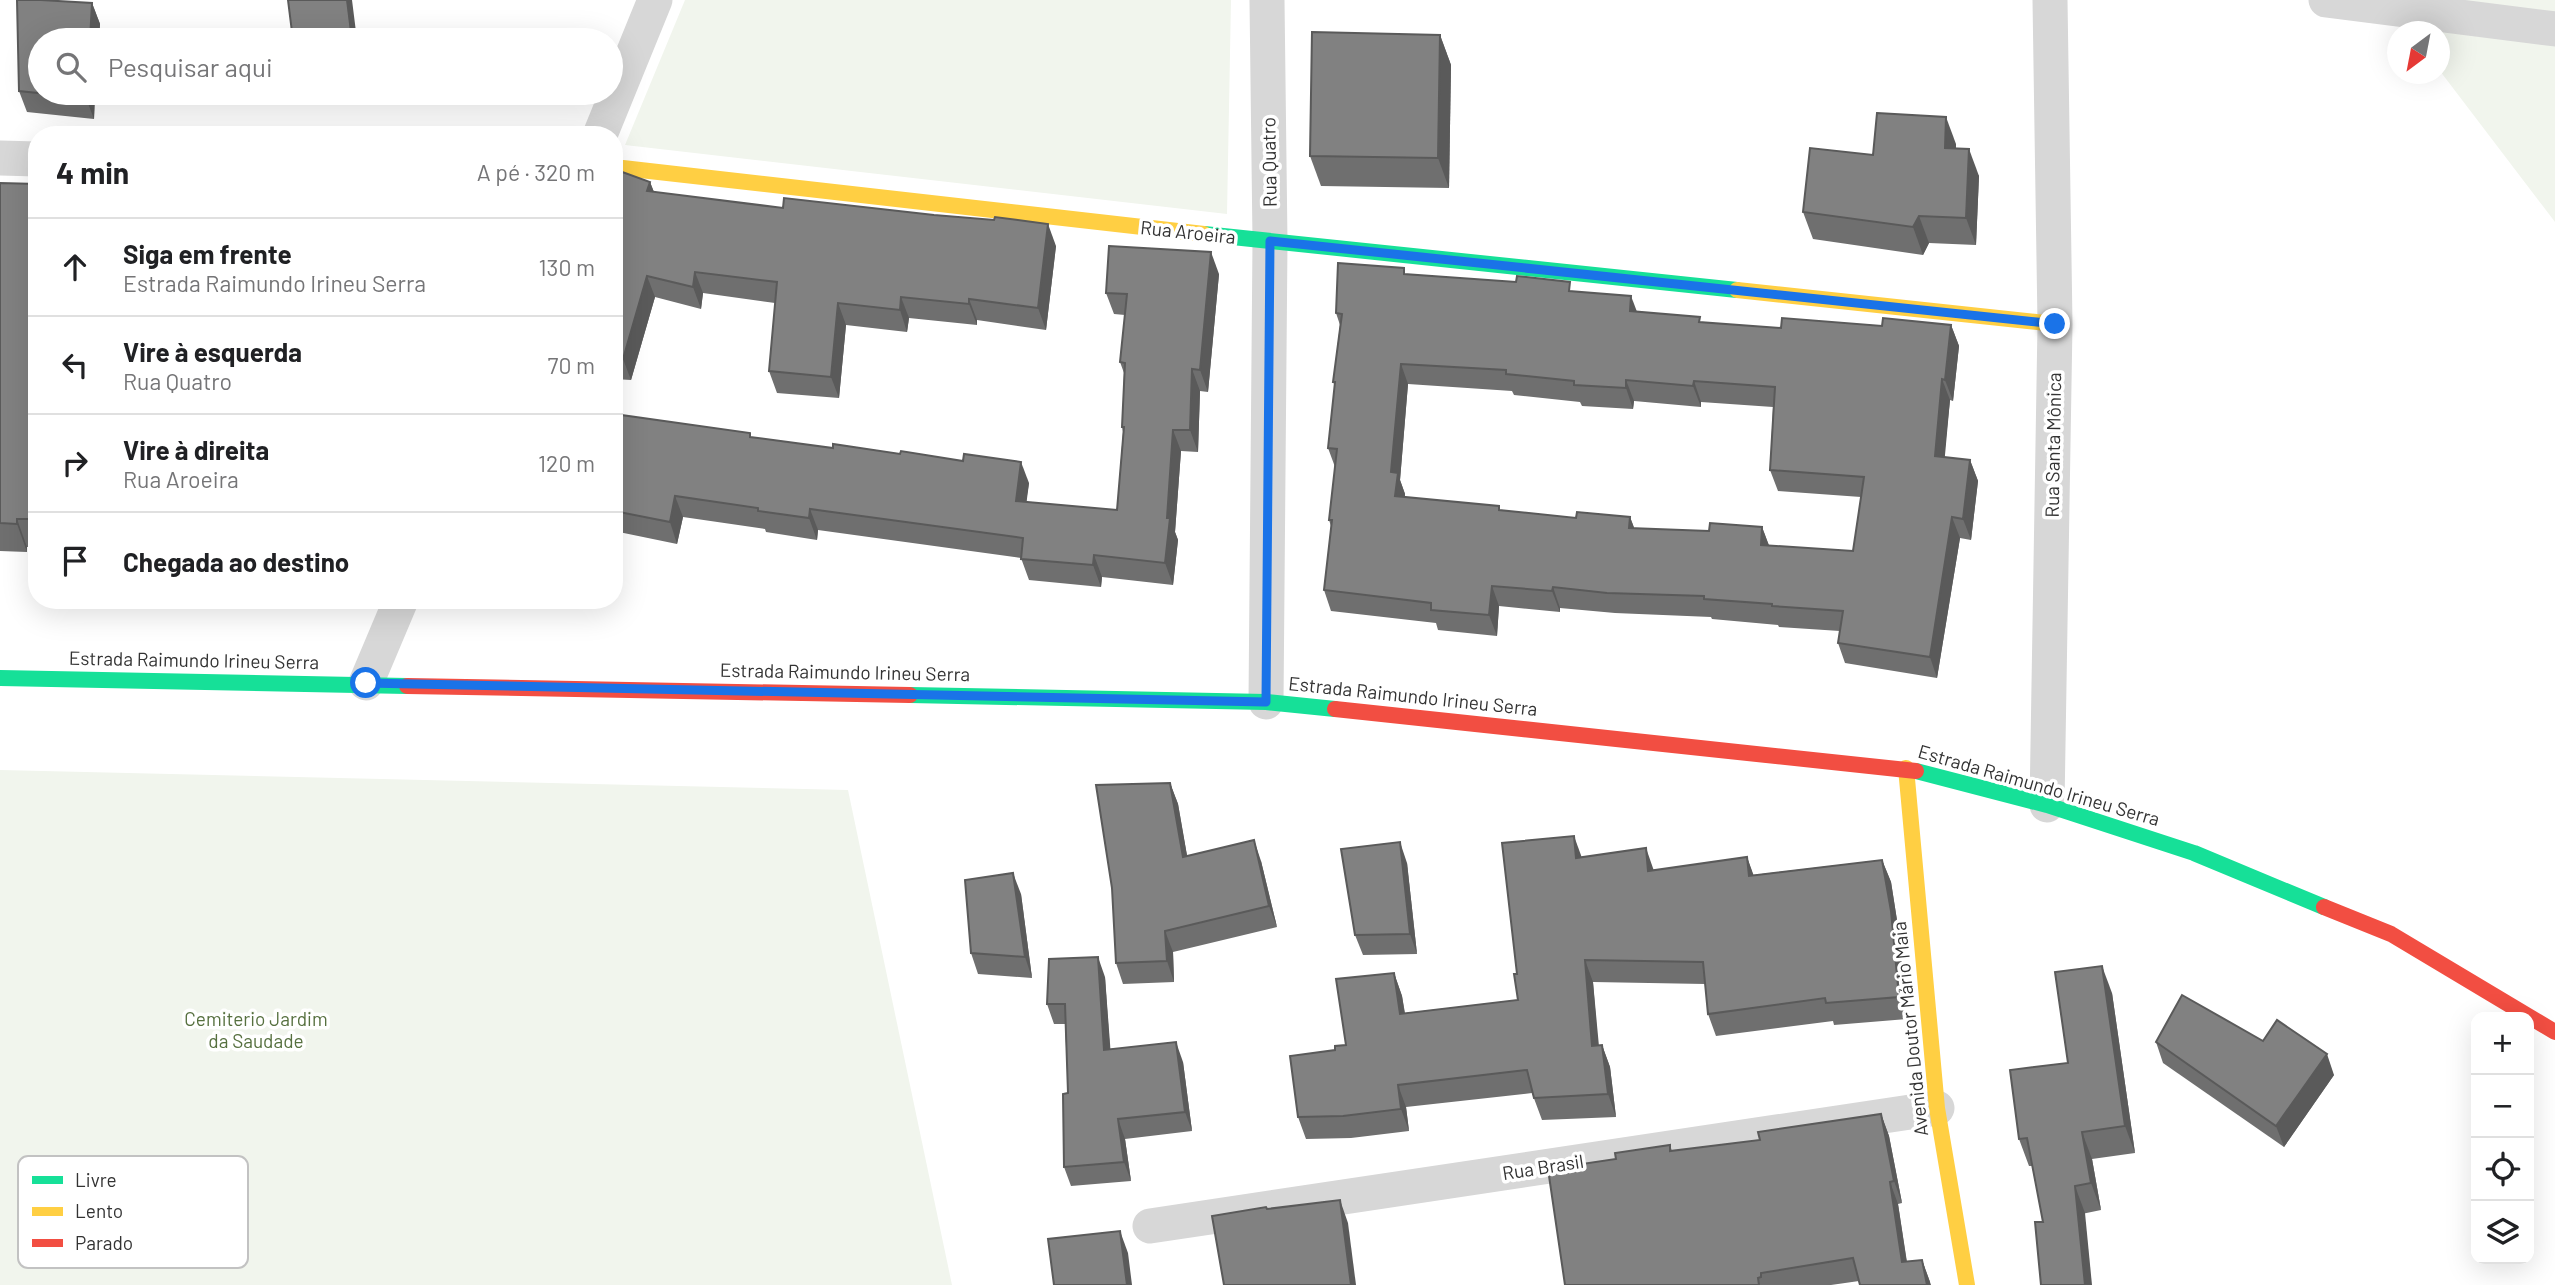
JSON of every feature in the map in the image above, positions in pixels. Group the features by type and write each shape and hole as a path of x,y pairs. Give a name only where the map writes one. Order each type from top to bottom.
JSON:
{"street":[{"path":"623,79 655,0"},
{"name":"Rua Quatro","path":"1266,702 1270,241 1267,0"},
{"name":"Rua Santa Mônica","path":"2047,806 2055,324 2050,0"},
{"path":"2326,0 2555,29"},
{"path":"604,126 612,105"},
{"path":"0,158 28,159"},
{"name":"Rua Aroeira","path":"623,168 1270,241 2055,324"},
{"path":"366,683 397,609"},
{"name":"Estrada Raimundo Irineu Serra","path":"0,678 1266,702 1906,768 2047,806 2194,853 2391,934 2555,1032"},
{"name":"Avenida Doutor Mário Maia","path":"1906,768 1937,1108 1967,1285"},
{"name":"Rua Brasil","path":"1150,1226 1937,1108"}],"green space":[{"path":"685,0 1231,0 1227,214 625,145"},
{"path":"2386,0 2555,0 2555,222 2450,84 2450,21 2402,21"},
{"name":"Cemiterio Jardim da Saudade","path":"0,770 848,790 952,1285 0,1285"}],"building":[{"path":"17,0 92,3 91,28 28,28 28,92 19,91"},
{"path":"288,0 347,0 350,28 292,28"},
{"path":"1312,32 1440,35 1438,158 1310,156"},
{"path":"1877,113 1946,117 1945,148 1969,149 1966,218 1919,216 1913,227 1803,212 1810,148 1873,155"},
{"path":"623,172 650,182 647,191 783,208 784,198 934,215 994,220 995,217 1048,224 1038,308 969,299 969,304 901,297 900,310 838,303 831,377 769,371 777,282 695,272 693,287 647,276 623,359"},
{"path":"0,183 28,184 28,519 17,519 17,524 0,523"},
{"path":"1109,246 1211,252 1200,370 1192,369 1190,430 1173,430 1167,518 1170,518 1165,563 1094,555 1093,565 1021,559 1023,538 810,509 809,518 675,496 670,522 623,513 623,415 833,448 833,444 963,461 964,454 1021,462 1016,501 1117,510 1124,427 1125,363 1120,362 1127,294 1106,293"},
{"path":"1338,263 1404,268 1404,274 1516,282 1517,276 1570,282 1569,291 1631,296 1630,311 1700,317 1699,322 1781,328 1782,318 1882,326 1883,318 1951,325 1945,380 1942,379 1935,456 1970,460 1963,519 1952,517 1930,657 1838,643 1843,611 1704,599 1704,596 1607,593 1553,587 1552,591 1492,586 1489,615 1431,610 1431,603 1324,590 1337,449 1328,448 1342,314 1336,313","holes":["1401,364 1506,370 1506,374 1574,381 1574,385 1626,388 1626,380 1693,386 1694,381 1775,387 1770,470 1864,477 1853,551 1761,545 1762,527 1710,523 1709,531 1629,528 1630,517 1577,512 1576,518 1499,510 1499,506 1395,496 1398,473 1391,472"]},
{"path":"1170,783 1183,857 1254,840 1269,906 1165,931 1167,961 1116,963 1112,888 1096,785"},
{"path":"1574,836 1576,858 1646,848 1648,871 1747,857 1749,876 1882,860 1891,911 1899,997 1826,1003 1825,998 1708,1014 1703,962 1585,960 1592,1046 1602,1045 1608,1094 1534,1098 1527,1070 1398,1085 1401,1109 1343,1116 1298,1117 1290,1056 1335,1050 1335,1046 1346,1045 1336,979 1394,973 1400,1014 1518,1000 1502,843"},
{"path":"1400,842 1410,934 1355,935 1341,849"},
{"path":"1013,873 1025,957 971,953 965,880"},
{"path":"1098,957 1104,1050 1176,1042 1185,1112 1118,1119 1124,1162 1064,1167 1063,1094 1068,1093 1065,1004 1047,1004 1049,959"},
{"path":"2102,966 2125,1126 2082,1132 2091,1183 2075,1186 2085,1285 2041,1285 2035,1222 2043,1222 2027,1138 2019,1139 2010,1070 2068,1063 2055,972"},
{"path":"2182,995 2263,1041 2277,1020 2327,1054 2276,1126 2156,1042"},
{"path":"1881,1114 1894,1181 1890,1182 1902,1262 1922,1260 1927,1285 1860,1285 1853,1258 1761,1273 1758,1278 1759,1285 1565,1285 1548,1169 1616,1159 1615,1153 1670,1145 1670,1151 1760,1140 1758,1132"},
{"path":"1340,1200 1351,1285 1224,1285 1212,1216 1266,1207"},
{"path":"1120,1231 1127,1285 1054,1285 1048,1239"}],"traffic: fast":[{"path":"1204,234 1737,290"},
{"path":"0,678 407,686"},
{"path":"910,695 1266,702 1335,709"},
{"path":"1916,771 2047,805 2194,853 2324,907"}],"traffic: slow":[{"path":"623,168 1204,234"},
{"path":"1737,290 2055,324"},
{"path":"1906,768 1937,1108 1967,1285"}],"traffic: jam":[{"path":"407,686 910,695"},
{"path":"1335,709 1916,771"},
{"path":"2324,907 2391,934 2555,1032"}],"route":[{"path":"366,683 1266,702 1270,241 2055,324"}]}
